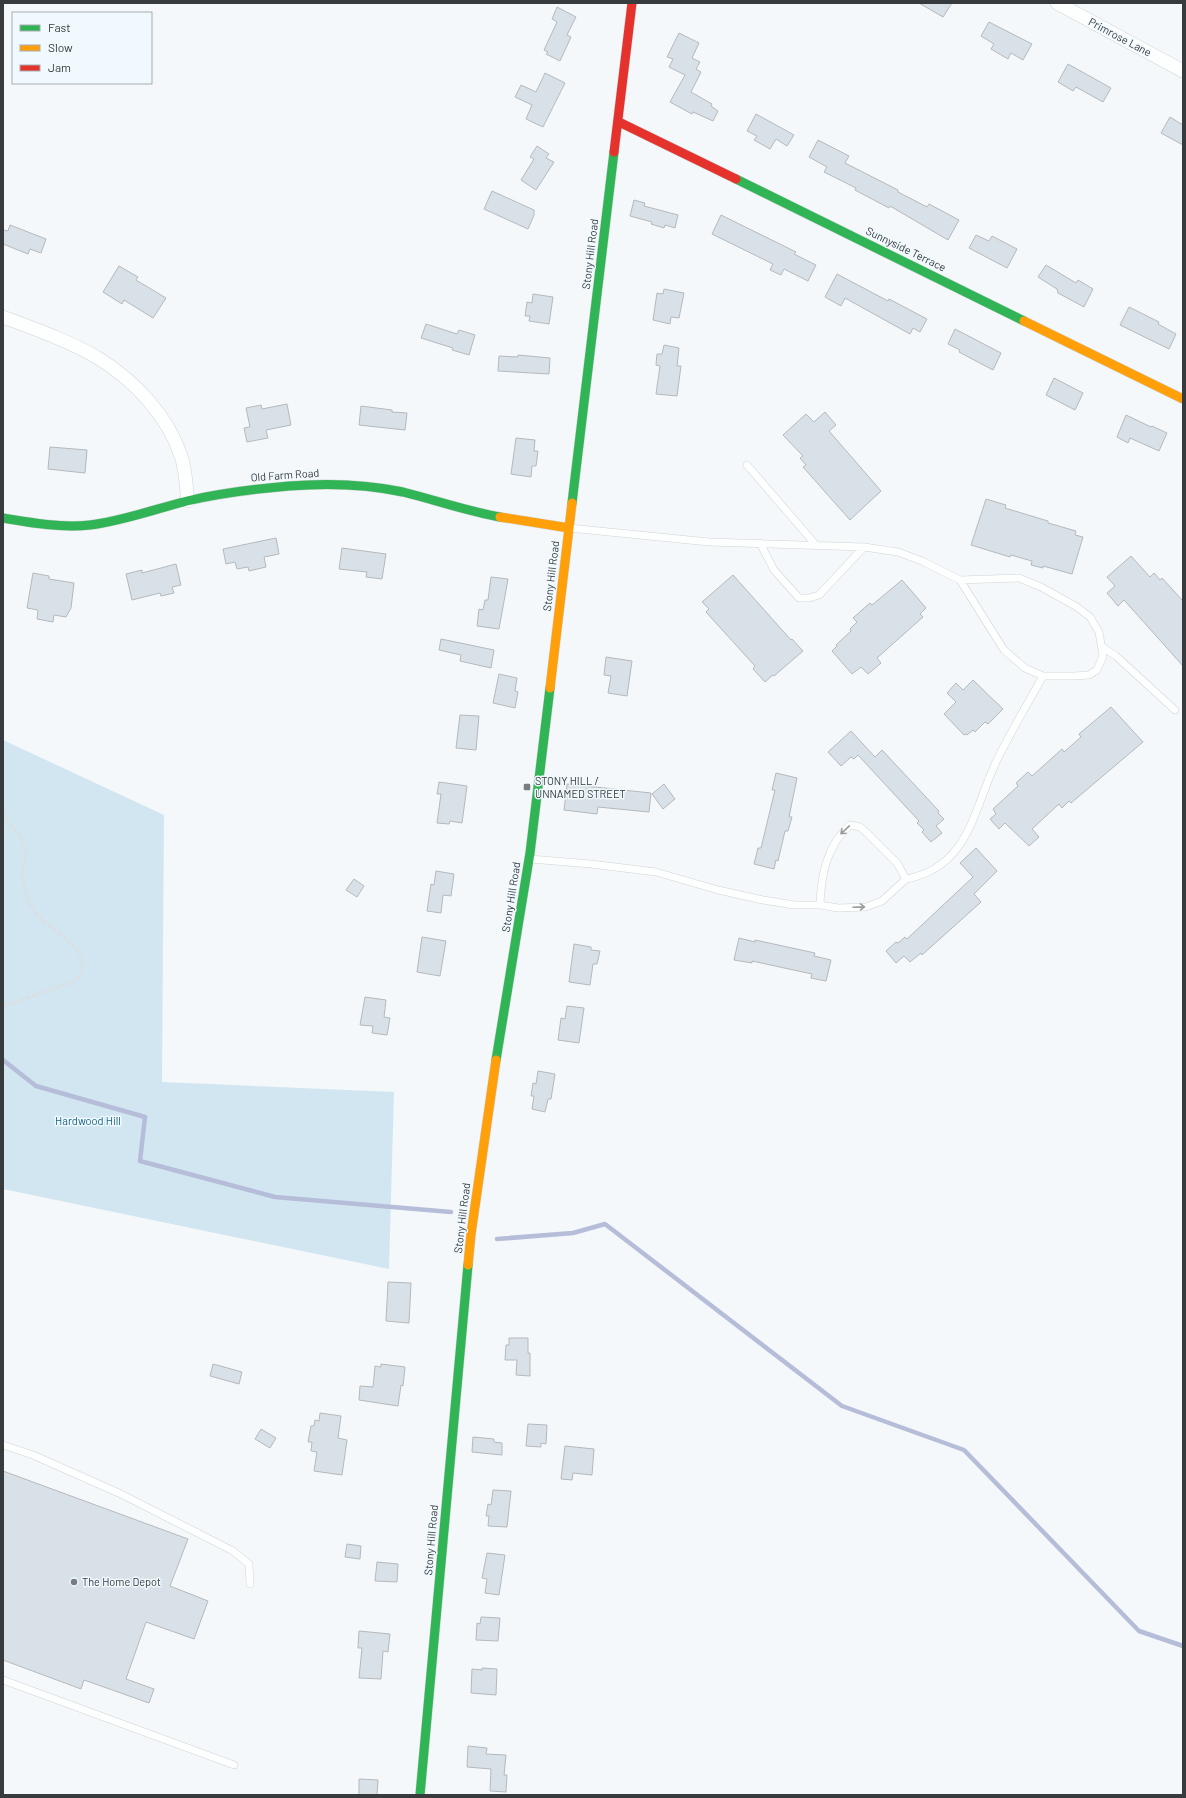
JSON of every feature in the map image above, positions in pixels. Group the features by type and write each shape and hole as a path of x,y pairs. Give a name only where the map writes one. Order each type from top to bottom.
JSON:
{"main road":[{"name":"Stony Hill Road","path":"420,1795 471,1234 499,1042 529,859 619,122 632,3"},
{"name":"Sunnyside Terrace","path":"619,122 1183,399"},
{"name":"Old Farm Road","path":"3,518 47,525 89,525 109,522 188,501 236,491 332,484 364,486 401,492 478,513 569,528"}],"street":[{"name":"Primrose Lane","path":"1057,3 1183,71"},
{"path":"3,317 61,340 98,358 125,378 149,401 169,427 182,457 188,501"}],"lane":[{"path":"747,464 816,545"},
{"path":"569,528 710,542 864,547 898,552 922,561 960,580 1019,578 1042,587 1077,607 1090,617 1099,632 1102,647 1103,656 1097,670 1088,675 1043,676 1025,668 1004,650 960,580"},
{"path":"760,543 774,570 800,598 809,598 819,595 864,547"},
{"path":"1102,647 1116,656 1175,710"},
{"path":"529,859 591,864 656,872 718,890 794,905 820,905 838,908 866,907 882,901 906,879 920,877 929,872 953,854 961,845 971,825 996,762 1043,676"},
{"path":"820,905 821,880 832,848 840,834 850,824 860,827 865,831 896,863 906,879"},
{"path":"3,1446 33,1456 120,1494 233,1551 249,1564 250,1584"},
{"path":"3,1680 234,1765"}],"path":[{"path":"3,814 17,833 25,848 22,876 32,907 39,917 63,936 75,949 80,955 82,966 81,974 73,982 3,1006"}],"green space":[{"name":"Hardwood Hill","path":"3,740 164,815 162,1082 394,1092 389,1269 3,1189"}],"building":[{"path":"919,3 952,3 943,17"},
{"path":"557,7 576,17 567,35 571,37 560,61 546,54 548,52 544,50 557,22 552,19"},
{"path":"989,22 1032,44 1023,60 1011,53 1008,59 991,49 994,44 981,36"},
{"path":"679,33 699,43 692,58 700,62 696,69 701,72 691,92 712,104 711,106 718,111 713,121 693,112 692,114 670,102 685,75 669,67 673,59 667,57"},
{"path":"1068,64 1111,88 1103,102 1076,87 1073,91 1058,82"},
{"path":"545,73 565,83 543,127 526,119 532,105 515,97 521,85 536,92"},
{"path":"756,114 794,135 787,146 776,139 770,149 754,140 757,136 747,131"},
{"path":"1170,117 1183,125 1183,145 1161,133"},
{"path":"818,140 849,156 845,163 898,190 898,192 927,207 929,204 959,220 948,240 890,206 889,208 855,190 856,188 824,172 827,167 809,157"},
{"path":"537,146 549,154 546,158 554,162 536,190 521,180 534,159 530,157"},
{"path":"492,191 534,210 534,215 528,229 484,209"},
{"path":"634,200 645,203 644,206 678,215 675,228 665,225 664,228 651,224 652,222 630,216"},
{"path":"721,215 796,252 794,254 816,265 808,281 784,269 781,275 770,270 773,264 712,234"},
{"path":"10,225 46,239 41,253 30,249 28,254 3,244 3,230 8,231"},
{"path":"976,235 989,241 992,236 1017,249 1007,268 969,248"},
{"path":"1046,265 1076,283 1078,280 1093,289 1084,307 1058,293 1057,289 1038,277"},
{"path":"119,266 138,277 136,280 166,298 153,318 124,300 122,304 103,292"},
{"path":"837,274 888,301 889,299 927,319 920,332 913,328 910,334 845,298 841,306 825,297"},
{"path":"664,289 684,293 679,318 671,317 670,324 653,320 657,293 663,294"},
{"path":"533,294 553,297 549,324 529,321 530,316 525,316 527,302 532,303"},
{"path":"1129,307 1159,322 1158,324 1176,334 1169,349 1120,325"},
{"path":"426,324 457,334 459,330 475,335 469,355 452,350 453,348 421,338"},
{"path":"955,329 1001,353 993,370 959,352 960,350 948,344"},
{"path":"664,345 679,348 677,366 681,366 677,396 656,394 660,366 656,365 657,354 662,354"},
{"path":"518,355 550,358 549,374 498,371 499,356 518,357"},
{"path":"1054,378 1083,393 1075,410 1046,395"},
{"path":"287,404 291,425 266,430 268,438 247,442 244,428 250,427 246,408 261,405 262,409"},
{"path":"361,406 392,410 392,412 407,413 405,430 359,425"},
{"path":"825,412 836,425 829,431 881,491 850,520 803,467 806,465 800,458 803,456 783,435 806,414 814,422"},
{"path":"1126,415 1167,433 1159,451 1130,438 1128,443 1117,437"},
{"path":"516,438 535,440 534,451 538,451 536,466 532,466 531,477 511,474"},
{"path":"50,447 87,450 85,473 48,469"},
{"path":"986,499 1006,505 1005,508 1076,531 1075,535 1083,537 1072,574 1043,566 1043,568 1031,565 1032,561 1011,555 1010,557 971,545"},
{"path":"276,538 279,554 264,557 266,567 249,571 248,567 237,569 235,562 226,564 223,549"},
{"path":"342,548 386,554 382,579 366,577 367,572 339,569"},
{"path":"1131,556 1150,577 1154,573 1160,580 1162,578 1183,601 1183,666 1124,600 1118,606 1107,593 1115,586 1107,577"},
{"path":"176,564 181,585 172,587 174,593 161,596 160,593 132,600 126,574 142,570 142,573"},
{"path":"33,573 49,576 49,579 74,583 71,608 66,617 54,615 53,622 37,619 38,610 27,608"},
{"path":"733,575 791,640 792,639 803,651 765,682 753,669 755,666 706,612 709,609 702,602"},
{"path":"491,577 508,579 499,629 477,626 479,609 483,610 485,600 488,600"},
{"path":"902,580 926,608 920,614 923,617 877,658 881,663 868,674 861,667 852,674 832,651 837,646 836,645 851,631 850,629 857,622 853,618 870,603 872,605"},
{"path":"441,639 494,650 491,668 460,661 461,655 439,650"},
{"path":"606,657 632,661 627,696 608,693 611,676 604,675"},
{"path":"499,674 517,678 515,691 518,692 515,708 493,703"},
{"path":"973,680 1003,709 988,724 985,722 975,732 973,730 967,735 964,735 944,714 956,702 947,693 956,683 963,690"},
{"path":"1111,707 1143,742 1071,803 1069,801 1062,808 1059,804 1032,829 1039,837 1029,846 1005,823 999,829 990,819 996,814 993,809 1018,786 1016,783 1028,772 1032,776 1062,749 1064,752 1081,737 1079,734"},
{"path":"460,715 479,716 476,750 456,748"},
{"path":"851,731 875,757 882,750 939,811 938,813 944,819 936,826 942,833 931,842 922,832 924,830 917,823 919,821 858,755 854,759 851,757 841,766 828,752"},
{"path":"776,773 797,778 789,817 792,817 788,831 785,831 778,861 776,860 774,869 754,864 758,848 761,848 775,790 772,790"},
{"path":"439,782 467,786 462,823 450,821 449,824 437,823 441,794 437,794"},
{"path":"567,784 651,793 649,812 598,807 597,814 564,810"},
{"path":"664,784 675,799 663,809 652,794"},
{"path":"976,848 997,871 974,894 981,902 922,955 921,953 910,962 904,956 896,963 886,951 896,942 898,943 905,937 907,939 973,877 960,863"},
{"path":"436,871 454,874 451,896 443,895 441,913 427,911 431,884 434,885"},
{"path":"354,879 364,886 357,897 346,890"},
{"path":"422,937 446,941 440,976 417,972"},
{"path":"739,938 815,953 814,956 831,960 826,981 811,978 812,974 752,961 752,963 734,960"},
{"path":"574,944 591,947 591,950 600,951 597,964 593,964 590,985 569,982"},
{"path":"365,997 386,1000 384,1017 390,1018 387,1035 372,1033 373,1026 360,1025"},
{"path":"567,1006 584,1008 579,1043 558,1040 561,1018 565,1019"},
{"path":"538,1071 555,1074 551,1099 548,1099 545,1112 532,1109 534,1096 531,1096 533,1083 536,1084"},
{"path":"388,1282 411,1283 409,1323 386,1321"},
{"path":"509,1338 528,1338 528,1353 530,1353 530,1376 516,1375 517,1360 505,1360 506,1345 509,1345"},
{"path":"213,1364 242,1372 239,1384 210,1376"},
{"path":"381,1364 405,1367 403,1386 401,1385 398,1406 359,1400 360,1386 373,1387 375,1366 381,1367"},
{"path":"320,1413 341,1416 338,1438 347,1440 342,1475 314,1471 317,1452 311,1451 312,1442 308,1442 311,1426 314,1426 315,1420 319,1421"},
{"path":"528,1424 547,1425 546,1444 541,1443 541,1447 526,1446"},
{"path":"261,1429 276,1438 270,1448 255,1439"},
{"path":"473,1437 494,1439 494,1442 502,1443 502,1455 472,1452"},
{"path":"565,1446 594,1449 592,1475 573,1473 572,1480 561,1479"},
{"name":"The Home Depot","path":"3,1471 188,1539 170,1586 208,1601 194,1639 146,1622 126,1679 154,1689 149,1703 84,1680 81,1689 3,1660"},
{"path":"493,1490 511,1491 507,1527 488,1526 489,1516 486,1516 488,1504 491,1505"},
{"path":"347,1544 361,1546 360,1559 345,1557"},
{"path":"487,1553 505,1555 499,1595 485,1593 487,1579 482,1578"},
{"path":"377,1562 398,1564 397,1582 375,1581"},
{"path":"481,1617 500,1618 498,1641 476,1640 477,1623 480,1624"},
{"path":"359,1631 390,1634 388,1652 383,1651 381,1679 359,1678 362,1648 358,1648"},
{"path":"482,1668 497,1669 496,1695 471,1693 472,1669 482,1670"},
{"path":"468,1746 487,1748 486,1754 506,1755 504,1775 507,1775 506,1792 490,1791 491,1769 467,1767"},
{"path":"359,1779 378,1780 377,1795 359,1795"}],"waterway":[{"path":"3,1060 36,1086 145,1117 140,1161 275,1197 451,1212"},
{"path":"497,1239 573,1233 605,1224 842,1406 964,1450 1139,1631 1183,1646"}],"traffic: fast":[{"path":"572,503 614,152"},
{"path":"736,179 1024,321"},
{"path":"3,518 57,525 90,525 115,521 200,498 250,490 332,484 389,489 463,509 500,517"},
{"path":"496,1060 530,853 550,688"},
{"path":"420,1795 468,1265"}],"traffic: slow":[{"path":"1024,321 1183,399"},
{"path":"550,688 572,503"},
{"path":"500,517 569,528"},
{"path":"468,1265 471,1234 496,1060"}],"traffic: jam":[{"path":"614,152 632,3"},
{"path":"619,122 736,179"}],"place":[{"name":"STONY HILL / UNNAMED STREET","path":"527,787"},
{"name":"The Home Depot","path":"74,1582"}]}
